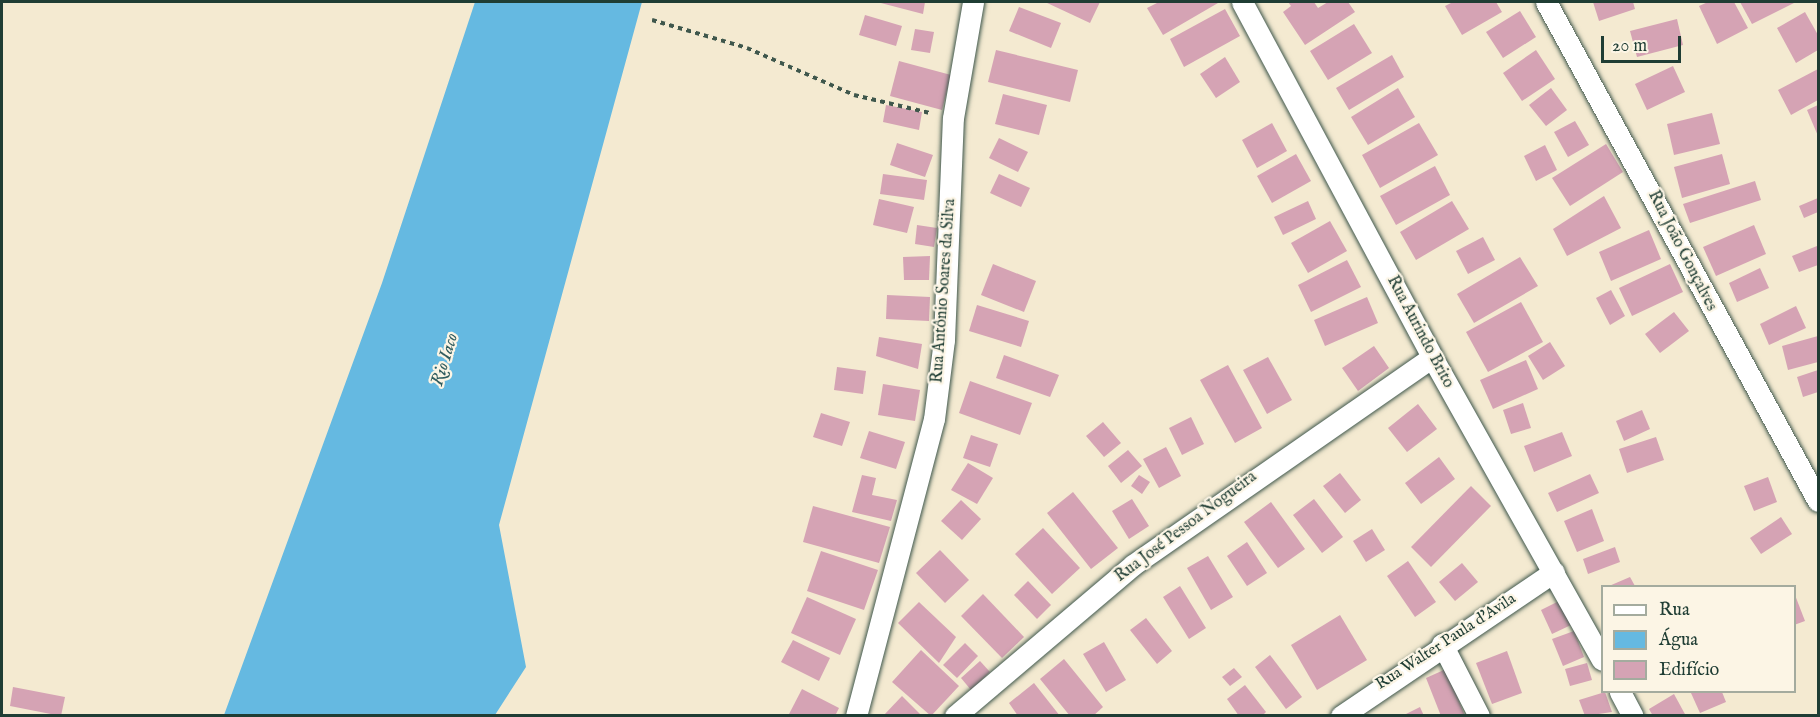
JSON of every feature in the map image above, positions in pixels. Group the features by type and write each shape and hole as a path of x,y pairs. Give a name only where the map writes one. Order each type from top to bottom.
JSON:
{"street":[{"name":"Rua Antônio Soares da Silva","path":"856,716 933,419 945,328 952,118 973,2"},
{"name":"Rua Aurindo Brito","path":"1242,2 1432,357 1601,658"},
{"name":"Rua João Gonçalves","path":"1546,2 1818,501"},
{"name":"Rua José Pessoa Nogueira","path":"955,716 1132,565 1432,357"},
{"name":"Rua Walter Paula d'Avila","path":"1341,716 1442,644 1554,572"},
{"path":"1442,644 1479,716"},
{"path":"1621,693 1633,716"}],"path":[{"path":"652,20 747,48 854,95 952,118"}],"water":[{"name":"Rio Iaco","path":"475,2 642,2 499,525 526,667 495,715 224,715 382,283"}],"building":[{"path":"877,2 925,2 923,14"},
{"path":"1045,2 1100,2 1090,23"},
{"path":"1159,2 1218,3 1163,35 1147,8"},
{"path":"1288,2 1314,2 1318,8 1328,2 1348,2 1355,12 1305,45 1283,12 1291,6"},
{"path":"1453,2 1496,2 1502,12 1462,35 1445,6"},
{"path":"1593,2 1633,2 1635,9 1599,21"},
{"path":"1708,2 1734,2 1748,28 1717,44 1699,6"},
{"path":"1740,2 1796,2 1752,24"},
{"path":"1019,7 1061,23 1051,48 1009,31"},
{"path":"1225,9 1240,36 1184,67 1170,39"},
{"path":"1520,11 1536,37 1503,58 1486,32"},
{"path":"1805,12 1818,35 1818,50 1796,63 1777,28"},
{"path":"865,15 902,26 896,46 859,35"},
{"path":"1677,19 1683,45 1637,57 1630,31"},
{"path":"1354,24 1372,53 1328,80 1310,51"},
{"path":"915,29 934,32 930,53 911,50"},
{"path":"996,50 1078,70 1070,102 988,82"},
{"path":"1536,50 1555,79 1522,101 1503,73"},
{"path":"1392,55 1404,77 1349,110 1336,88"},
{"path":"1225,57 1240,82 1216,98 1200,74"},
{"path":"899,61 951,75 942,110 890,96"},
{"path":"1673,66 1685,92 1647,110 1635,84"},
{"path":"1818,69 1818,100 1791,115 1778,90"},
{"path":"1398,88 1415,117 1368,145 1351,117"},
{"path":"1551,88 1567,110 1546,126 1529,105"},
{"path":"1003,94 1047,105 1039,135 995,124"},
{"path":"886,105 922,112 919,130 883,122"},
{"path":"1818,105 1818,136 1807,110"},
{"path":"1712,113 1720,144 1674,155 1667,124"},
{"path":"1575,121 1589,145 1568,157 1554,132"},
{"path":"1272,123 1287,151 1257,168 1242,140"},
{"path":"1419,123 1438,155 1380,188 1362,155"},
{"path":"999,138 1028,152 1018,172 989,158"},
{"path":"897,143 933,155 925,177 890,165"},
{"path":"1606,144 1623,172 1570,206 1552,178"},
{"path":"1545,145 1557,170 1536,181 1524,156"},
{"path":"1296,154 1311,181 1272,203 1257,176"},
{"path":"1722,154 1730,184 1682,198 1674,167"},
{"path":"1435,166 1450,195 1396,225 1380,196"},
{"path":"883,174 927,180 924,200 880,194"},
{"path":"999,174 1030,188 1021,207 990,193"},
{"path":"1755,181 1761,200 1690,223 1683,204"},
{"path":"1604,196 1621,228 1567,256 1553,229"},
{"path":"1818,198 1818,212 1804,218 1799,206"},
{"path":"879,199 914,207 907,233 873,225"},
{"path":"1308,201 1316,219 1283,235 1274,217"},
{"path":"1452,201 1469,229 1416,260 1400,232"},
{"path":"1330,221 1347,251 1308,273 1291,243"},
{"path":"917,225 937,228 934,247 915,244"},
{"path":"1754,225 1766,254 1716,276 1703,247"},
{"path":"1649,230 1661,259 1611,281 1599,252"},
{"path":"1483,237 1495,260 1468,274 1456,251"},
{"path":"1817,246 1818,265 1799,272 1792,256"},
{"path":"930,256 929,280 904,280 903,257"},
{"path":"1520,257 1538,286 1474,323 1457,294"},
{"path":"1347,260 1361,287 1311,312 1298,285"},
{"path":"993,264 1036,281 1024,312 981,295"},
{"path":"1670,264 1683,292 1632,316 1619,288"},
{"path":"1760,268 1769,288 1737,302 1729,283"},
{"path":"1611,290 1625,316 1610,325 1596,298"},
{"path":"887,295 930,297 929,321 886,319"},
{"path":"1367,297 1378,323 1325,346 1314,320"},
{"path":"1521,302 1543,342 1488,372 1466,332"},
{"path":"977,305 1029,321 1021,347 969,331"},
{"path":"1796,306 1806,328 1769,345 1760,324"},
{"path":"1674,312 1689,331 1660,353 1645,334"},
{"path":"1818,336 1818,362 1788,370 1782,346"},
{"path":"879,337 922,344 918,369 876,356"},
{"path":"1550,342 1565,366 1543,380 1528,356"},
{"path":"1374,346 1389,368 1358,391 1342,368"},
{"path":"1004,355 1059,375 1050,397 996,378"},
{"path":"1268,357 1292,400 1267,414 1243,370"},
{"path":"1526,360 1538,389 1493,409 1480,380"},
{"path":"1228,365 1262,428 1235,443 1200,380"},
{"path":"837,367 866,371 863,394 834,390"},
{"path":"1818,370 1818,392 1803,397 1797,377"},
{"path":"970,381 1032,403 1020,435 959,413"},
{"path":"883,384 920,390 915,421 878,415"},
{"path":"1523,403 1531,428 1511,434 1503,410"},
{"path":"1418,404 1437,429 1407,452 1388,428"},
{"path":"1642,410 1650,429 1624,441 1616,421"},
{"path":"821,413 850,422 842,446 813,437"},
{"path":"1191,417 1204,444 1182,455 1169,428"},
{"path":"1103,422 1121,443 1104,457 1086,436"},
{"path":"869,431 905,442 896,469 860,458"},
{"path":"1562,432 1572,456 1534,472 1524,446"},
{"path":"971,435 998,444 990,467 963,458"},
{"path":"1656,437 1664,460 1627,473 1619,449"},
{"path":"1166,447 1181,476 1159,488 1143,459"},
{"path":"1128,450 1142,466 1121,483 1108,466"},
{"path":"1439,457 1455,479 1421,504 1405,483"},
{"path":"968,463 993,478 977,504 951,490"},
{"path":"1340,473 1361,500 1345,513 1323,486"},
{"path":"1590,474 1599,493 1557,512 1548,493"},
{"path":"862,475 876,478 872,495 897,500 891,521 852,512"},
{"path":"1139,475 1150,482 1142,494 1131,486"},
{"path":"1768,477 1777,502 1754,511 1744,486"},
{"path":"1471,486 1491,506 1431,567 1411,547"},
{"path":"1073,492 1118,548 1091,569 1047,513"},
{"path":"1132,499 1149,526 1129,539 1112,511"},
{"path":"1314,499 1343,537 1322,553 1293,515"},
{"path":"961,500 981,519 962,540 941,521"},
{"path":"1271,502 1305,549 1278,568 1244,522"},
{"path":"813,506 890,527 879,563 803,542"},
{"path":"1592,509 1604,541 1577,552 1564,521"},
{"path":"1781,517 1792,534 1761,554 1750,538"},
{"path":"1043,528 1080,568 1052,594 1015,554"},
{"path":"1372,529 1385,550 1366,562 1353,541"},
{"path":"1247,542 1267,573 1247,586 1227,556"},
{"path":"1615,547 1620,562 1588,574 1583,559"},
{"path":"940,550 969,580 945,603 916,573"},
{"path":"821,551 878,570 864,610 807,591"},
{"path":"1208,556 1233,597 1211,610 1187,568"},
{"path":"1408,561 1436,602 1415,617 1387,576"},
{"path":"1462,563 1478,582 1455,601 1439,582"},
{"path":"1630,577 1634,585 1611,585"},
{"path":"1028,581 1051,605 1037,619 1014,595"},
{"path":"1180,586 1206,628 1189,639 1163,597"},
{"path":"983,594 1024,637 1002,658 961,616"},
{"path":"807,597 856,619 840,655 791,633"},
{"path":"1796,598 1805,621 1796,624"},
{"path":"1559,601 1571,625 1552,634 1541,610"},
{"path":"919,602 956,637 939,663 898,623"},
{"path":"1340,615 1367,660 1317,690 1291,645"},
{"path":"1146,618 1172,651 1157,664 1130,630"},
{"path":"1574,631 1584,657 1563,666 1552,639"},
{"path":"793,640 830,658 819,681 781,662"},
{"path":"1104,642 1126,680 1106,692 1083,654"},
{"path":"965,643 978,656 957,678 943,665"},
{"path":"921,650 959,686 931,716 892,682"},
{"path":"1507,651 1522,693 1492,704 1476,663"},
{"path":"1270,655 1302,697 1286,709 1255,667"},
{"path":"1064,659 1103,707 1093,716 1070,716 1040,679"},
{"path":"980,661 990,672 971,690 961,678"},
{"path":"1587,663 1592,680 1570,686 1565,669"},
{"path":"1234,668 1242,677 1230,686 1222,677"},
{"path":"1446,669 1465,716 1441,716 1426,678"},
{"path":"1034,683 1060,716 1018,716 1009,703"},
{"path":"1245,685 1266,712 1262,716 1239,716 1227,699"},
{"path":"13,687 65,697 61,716 10,706"},
{"path":"802,689 839,708 835,716 788,716"},
{"path":"1605,693 1612,712 1585,716 1579,700"},
{"path":"1691,693 1722,693 1726,702 1700,713"},
{"path":"1674,694 1686,716 1653,716 1649,709"},
{"path":"902,696 922,716 883,716"},
{"path":"1420,707 1424,716 1402,716"}]}
